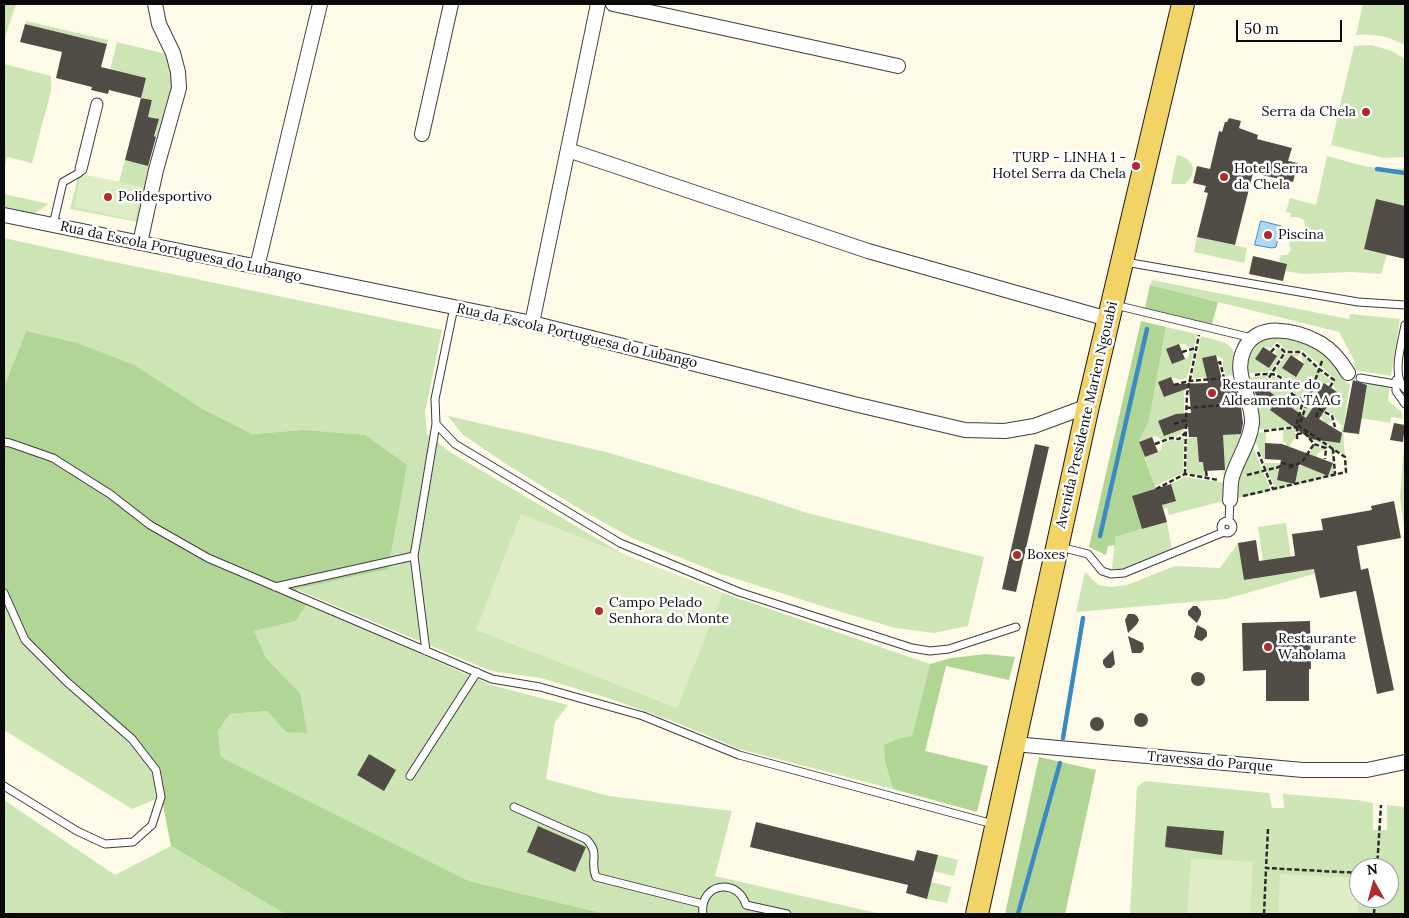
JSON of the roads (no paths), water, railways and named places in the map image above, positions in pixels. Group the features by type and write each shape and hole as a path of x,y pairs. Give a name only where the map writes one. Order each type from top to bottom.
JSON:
{"main road":[{"name":"Avenida Presidente Marien Ngouabi","path":"977,914 1088,406 1183,4"}],"street":[{"path":"140,243 156,170 178,88 178,72 173,53 159,24 155,4"},
{"path":"257,267 320,4"},
{"path":"422,134 451,4"},
{"path":"532,322 598,4"},
{"path":"613,4 898,66"},
{"path":"81,169 97,104"},
{"path":"568,150 868,251 1110,312"},
{"name":"Rua da Escola Portuguesa do Lubango","path":"4,215 532,322 806,392 965,430 1005,431 1034,426 1088,406"},
{"path":"1230,500 1232,478 1250,432 1251,414 1240,366 1243,351 1252,338 1270,330 1283,331 1312,339 1327,348 1354,375"},
{"name":"Travessa do Parque","path":"1014,744 1303,770 1367,770 1405,762"}],"lane":[{"path":"53,225 63,182 81,169"},
{"path":"1122,262 1138,263 1358,302 1405,304"},
{"path":"426,651 414,556 436,424 435,399 454,307"},
{"path":"1110,312 1201,326 1252,338"},
{"path":"1405,325 1395,384 1396,391 1405,404"},
{"path":"1397,373 1400,384 1405,389"},
{"path":"1354,375 1395,384"},
{"path":"436,424 455,444 620,543 739,592 912,648 930,651 949,649 1016,627"},
{"path":"4,442 53,458 110,494 150,525 208,558 492,679 540,687 642,716 739,755 996,825"},
{"path":"1057,547 1088,554 1102,571 1111,574 1124,573 1232,530 1233,526 1229,522 1230,500"},
{"path":"275,587 414,556"},
{"path":"4,593 25,640 67,682 132,739 156,770 161,797 152,825 133,842 105,844 77,831 4,786"},
{"path":"410,776 477,672"},
{"path":"514,807 586,839 593,847 596,878 703,904"},
{"path":"703,914 703,904 708,893 714,889 728,887 741,894 746,905 787,914"}],"water":[{"name":"Piscina","path":"1261,221 1281,226 1276,247 1255,245"}],"waterway":[{"path":"1377,169 1405,173"},
{"path":"1100,536 1147,329"},
{"path":"1063,738 1083,618"},
{"path":"1018,914 1060,763"}],"place":[{"name":"Serra da Chela","path":"1366,112"},
{"name":"TURP - LINHA 1 - Hotel Serra da Chela","path":"1136,166"},
{"name":"Hotel Serra da Chela","path":"1224,177"},
{"name":"Polidesportivo","path":"108,197"},
{"name":"Piscina","path":"1268,235"},
{"name":"Restaurante do Aldeamento TAAG","path":"1212,393"},
{"name":"Boxes","path":"1017,555"},
{"name":"Campo Pelado Senhora do Monte","path":"599,611"},
{"name":"Restaurante Waholama","path":"1268,647"}]}
